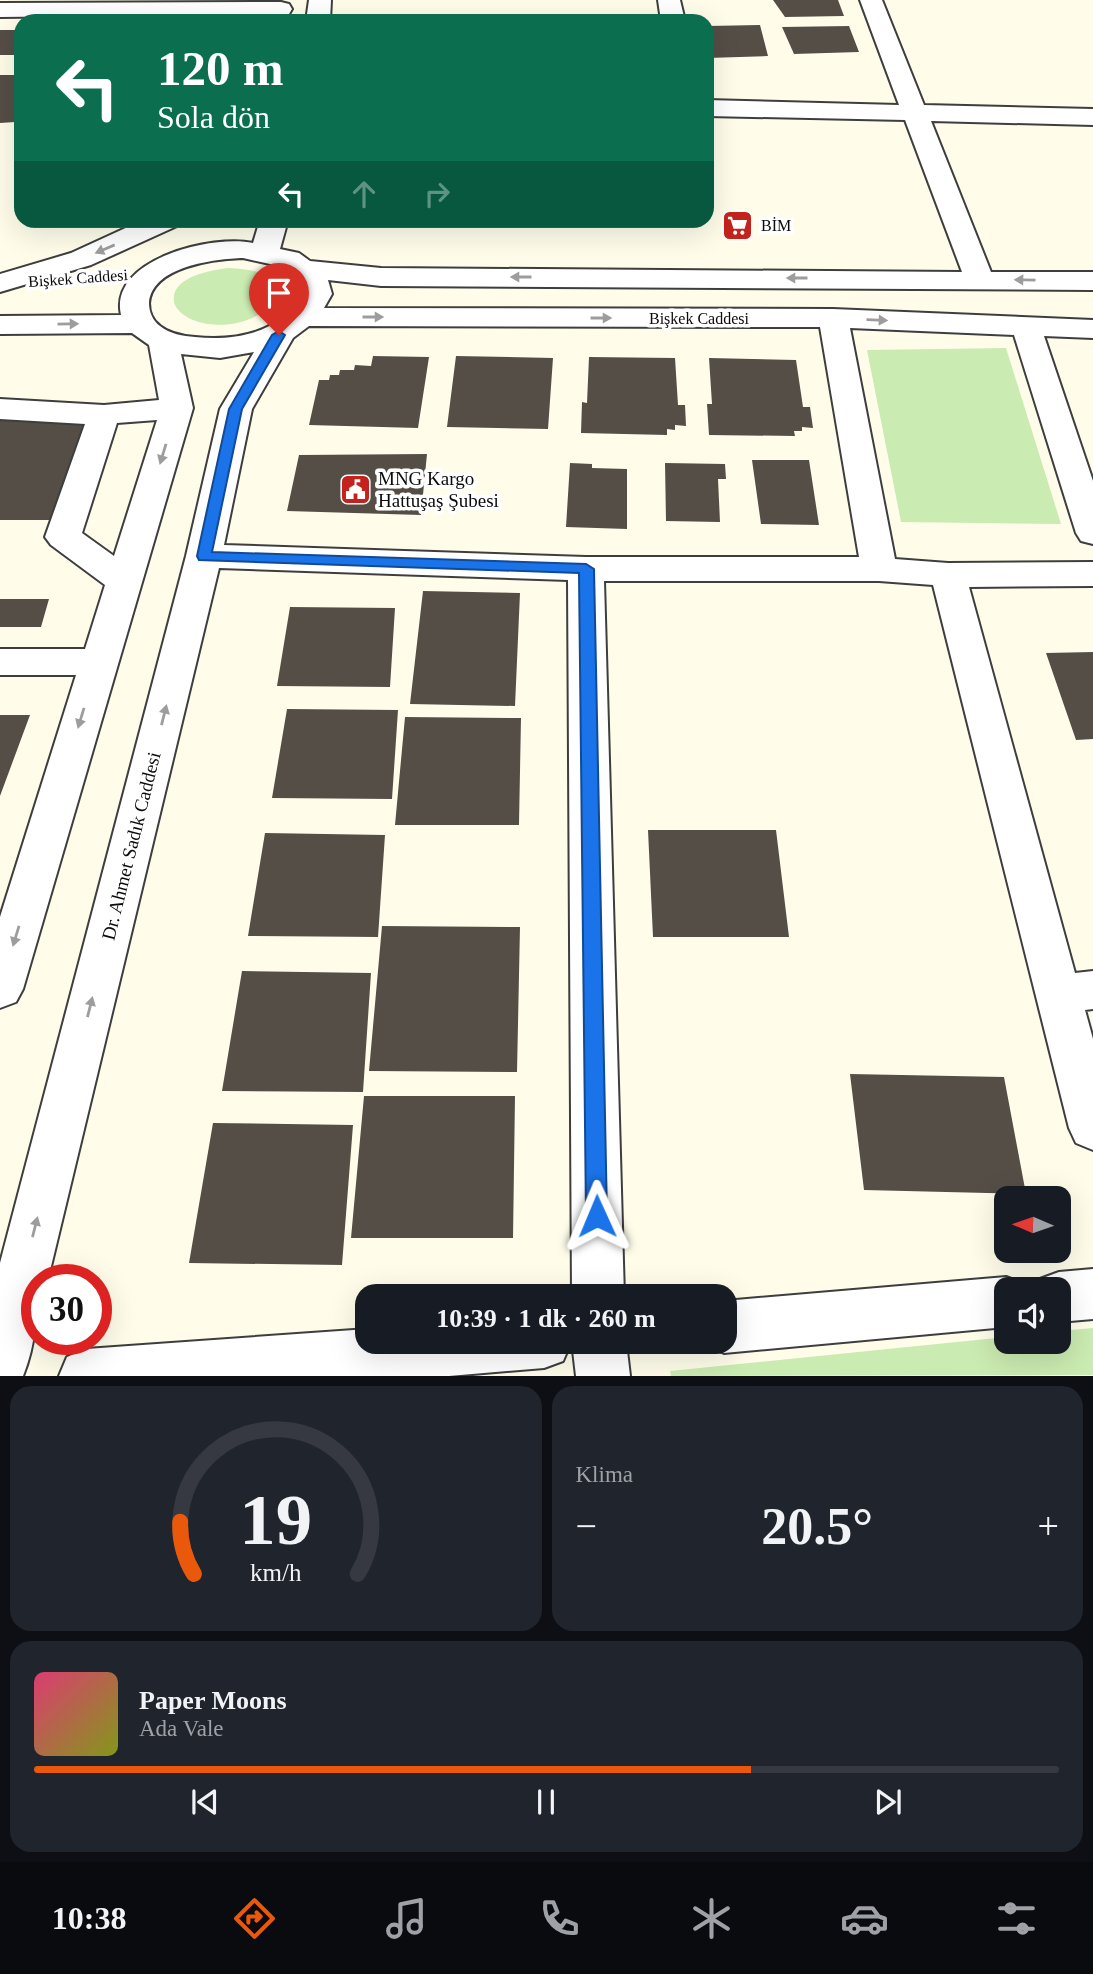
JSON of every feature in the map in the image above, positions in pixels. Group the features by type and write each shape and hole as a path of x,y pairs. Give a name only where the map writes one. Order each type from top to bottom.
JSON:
{"street":[{"path":"872,0 979,279"},
{"path":"0,10 280,10"},
{"path":"714,108 1093,117"},
{"path":"0,283 81,259 149,228"},
{"path":"199,254 211,228"},
{"path":"265,251 272,228"},
{"path":"0,989 177,408 152,332 135,316 133,301 141,284 155,272 183,258 243,249 265,251 296,261 305,269 381,277 1093,281"},
{"name":"Dr. Ahmet Sadık Caddesi","path":"0,1365 204,556 236,409 292,326 314,307 318,290 311,274 305,269"},
{"name":"Bişkek Caddesi","path":"0,283 155,272"},
{"path":"833,318 879,569"},
{"name":"Bişkek Caddesi","path":"152,332 188,347 216,349 245,346 292,326 833,318 1093,329"},
{"path":"0,325 152,332"},
{"path":"1026,326 1093,533"},
{"path":"0,409 104,415 177,408"},
{"path":"104,415 63,537 124,581"},
{"path":"204,556 586,569 879,569 948,575 1093,574"},
{"path":"586,569 598,1284"},
{"path":"948,575 1075,991 1093,1128"},
{"path":"0,662 98,662"},
{"path":"1071,1296 1093,1294"},
{"path":"737,1326 994,1303"},
{"path":"86,1376 382,1354"},
{"path":"600,1354 603,1376"}],"green space":[{"path":"228,268 258,272 274,281 278,292 272,304 258,315 239,322 216,325 193,320 177,308 174,293 178,286 193,276"},
{"path":"1006,348 1061,524 901,522 867,350"},
{"path":"1093,1328 1093,1375 671,1376 670,1371 994,1338 994,1354 1071,1354 1071,1330"}],"building":[{"path":"773,0 838,0 844,16 785,17"},
{"path":"760,25 768,56 714,58 714,26"},
{"path":"849,26 859,52 794,54 782,27"},
{"path":"0,30 14,30 14,55 0,55"},
{"path":"0,75 14,75 14,122 0,123"},
{"path":"373,356 429,357 418,428 309,425 319,380 329,380 330,375 339,375 340,370 354,370 355,365 371,366"},
{"path":"456,356 553,358 548,429 447,427"},
{"path":"589,357 675,358 678,405 685,405 686,426 675,425 675,430 667,429 667,435 581,433 582,402 587,403"},
{"path":"709,358 796,360 803,407 810,407 813,428 802,427 802,431 794,431 795,436 709,435 707,404 712,404"},
{"path":"0,418 90,419 55,520 0,520"},
{"path":"427,454 421,515 287,511 299,455"},
{"path":"752,460 809,460 819,525 761,524"},
{"path":"570,463 592,464 592,468 627,469 627,529 566,527"},
{"path":"665,463 725,464 726,479 718,479 720,522 666,521"},
{"path":"423,591 520,593 515,706 410,704"},
{"path":"0,599 49,599 41,627 0,627"},
{"path":"290,607 395,608 390,687 277,686"},
{"path":"1093,652 1093,739 1076,740 1046,653"},
{"path":"287,709 398,710 392,799 272,798"},
{"path":"0,715 30,715 0,796"},
{"path":"405,717 521,718 519,825 395,825"},
{"path":"648,830 776,830 789,937 653,937"},
{"path":"265,833 385,835 378,937 248,936"},
{"path":"382,926 520,927 517,1072 369,1071"},
{"path":"242,971 371,973 363,1092 222,1091"},
{"path":"850,1074 1004,1077 1024,1186 994,1186 994,1193 864,1190"},
{"path":"364,1096 515,1096 513,1238 351,1238"},
{"path":"213,1123 353,1125 342,1265 189,1263"}],"place":[{"name":"BİM","path":"738,225"},
{"name":"MNG Kargo Hattuşaş Şubesi","path":"355,489"}],"route":[{"path":"279,335 236,409 204,556 586,569 597,1216"}]}
